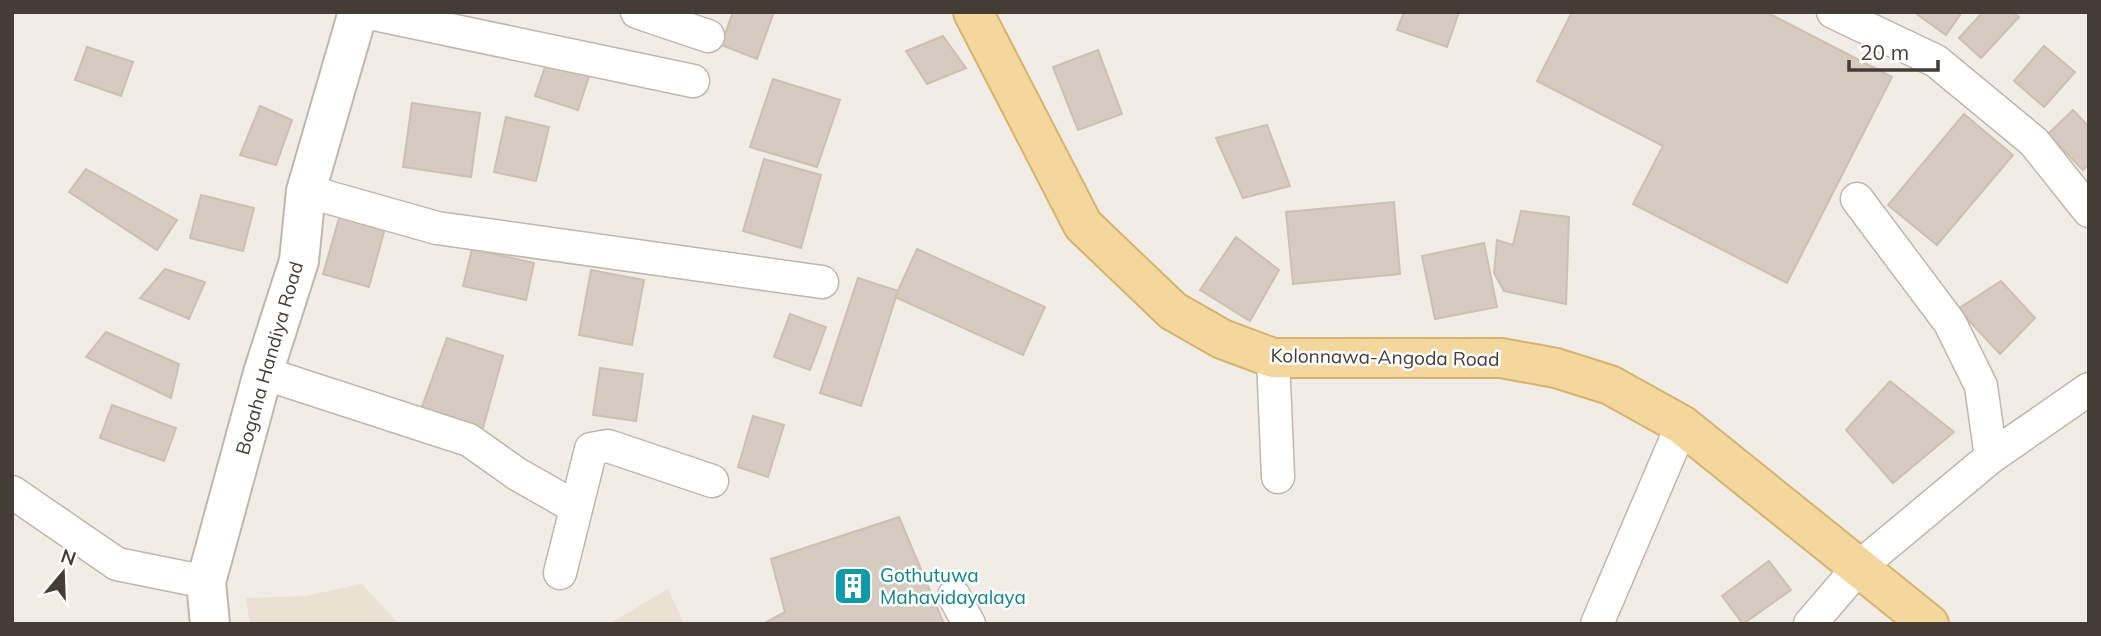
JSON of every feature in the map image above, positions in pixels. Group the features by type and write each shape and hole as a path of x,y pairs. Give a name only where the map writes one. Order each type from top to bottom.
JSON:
{"main road":[{"name":"Kolonnawa-Angoda Road","path":"973,12 1083,225 1173,311 1222,339 1273,358 1501,358 1556,368 1610,386 1682,425 1929,624"}],"street":[{"name":"Bogaha Handiya Road","path":"210,624 206,582 263,373 299,261 306,191 358,12"},
{"path":"365,12 693,81"},
{"path":"637,12 708,36"},
{"path":"1833,12 1936,61 2034,142 2089,211"},
{"path":"306,191 438,228 822,282"},
{"path":"1857,199 1950,323 1981,386 1991,457"},
{"path":"1273,358 1278,477"},
{"path":"263,373 469,440 517,474 575,507"},
{"path":"1810,624 1859,567 1991,457 2089,388"},
{"path":"1597,624 1682,425"},
{"path":"560,573 591,449 608,446 712,481"},
{"path":"12,492 117,564 206,582"},
{"path":"954,596 969,624"}],"shaded area":[{"path":"362,584 399,624 250,624 246,598 305,596"},
{"path":"668,589 684,624 609,624"}],"building":[{"path":"733,12 774,12 757,59 721,45"},
{"path":"1404,12 1459,12 1447,47 1397,30"},
{"path":"1572,12 1766,12 1892,77 1787,283 1633,204 1663,146 1537,81"},
{"path":"1914,12 1962,12 1946,35"},
{"path":"1983,12 2013,12 2019,17 1981,58 1959,38"},
{"path":"943,36 966,68 927,84 906,51"},
{"path":"554,41 596,55 578,110 535,96"},
{"path":"2044,46 2075,72 2044,107 2014,81"},
{"path":"87,47 133,62 121,96 75,80"},
{"path":"1098,50 1122,114 1078,130 1053,67"},
{"path":"773,79 840,100 817,167 750,147"},
{"path":"412,103 480,113 471,177 403,167"},
{"path":"260,106 292,120 276,165 240,155"},
{"path":"2073,110 2089,127 2089,164 2083,170 2048,134"},
{"path":"1964,114 2013,155 1937,245 1888,205"},
{"path":"506,117 549,127 536,181 494,172"},
{"path":"1267,125 1290,186 1243,198 1216,138"},
{"path":"764,159 821,175 801,248 743,231"},
{"path":"86,169 177,220 157,250 69,192"},
{"path":"201,195 254,208 243,251 190,238"},
{"path":"1394,202 1400,274 1293,284 1286,212"},
{"path":"1521,211 1569,217 1566,304 1504,291 1494,273 1497,240 1513,245"},
{"path":"340,215 385,228 369,287 323,274"},
{"path":"1236,237 1279,270 1250,321 1200,290"},
{"path":"1484,243 1497,307 1435,319 1422,256"},
{"path":"472,249 534,263 526,300 463,286"},
{"path":"917,249 1045,307 1023,355 895,297"},
{"path":"165,269 205,282 189,319 140,298"},
{"path":"591,270 644,280 632,345 579,335"},
{"path":"858,278 898,291 861,406 820,393"},
{"path":"2001,281 2035,318 2000,354 1958,309"},
{"path":"790,314 826,327 810,370 774,357"},
{"path":"106,332 179,364 171,398 86,357"},
{"path":"447,338 503,356 481,435 420,412"},
{"path":"600,368 643,374 636,421 593,415"},
{"path":"1890,381 1954,432 1893,483 1846,430"},
{"path":"112,405 176,428 164,461 100,438"},
{"path":"753,416 784,425 768,477 738,467"},
{"name":"Gothutuwa Mahavidayalaya","path":"899,517 944,624 763,624 785,612 771,559"},
{"path":"1769,561 1791,590 1743,624 1722,596"}],"place":[{"name":"Gothutuwa Mahavidayalaya","path":"853,586"}]}
